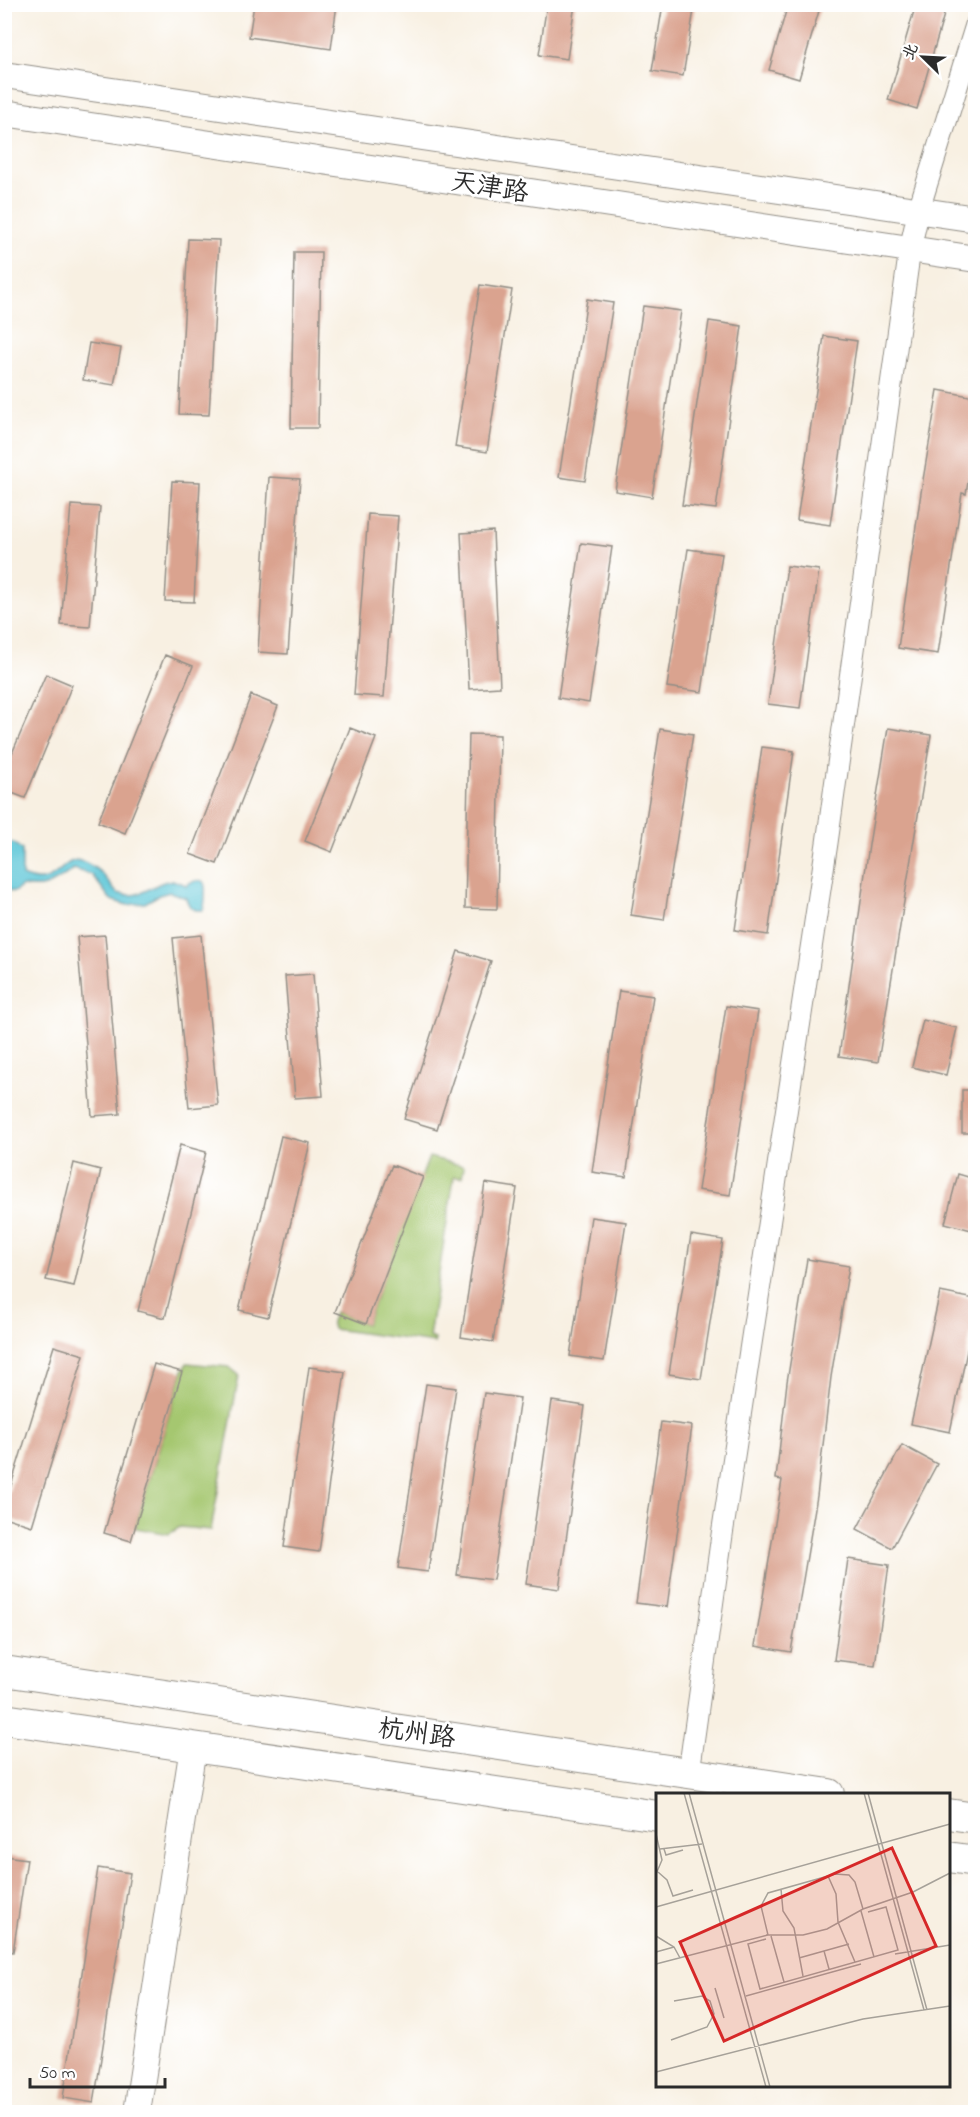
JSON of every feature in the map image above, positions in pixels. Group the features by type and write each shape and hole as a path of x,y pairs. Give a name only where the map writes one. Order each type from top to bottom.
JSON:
{"main road":[{"name":"杭州路","path":"4,1671 823,1793"},
{"name":"杭州路","path":"4,1719 656,1816"},
{"path":"950,1814 975,1818"},
{"path":"950,1857 975,1861"}],"street":[{"path":"689,1772 722,1535 827,843 910,249 919,209 975,25"},
{"name":"天津路","path":"4,75 975,219"},
{"name":"天津路","path":"4,113 975,259"},
{"path":"137,2112 193,1747"}],"green space":[{"path":"429,1157 464,1166 462,1177 454,1177 429,1337 435,1339 434,1343 333,1329 331,1321 335,1312 366,1324"},
{"path":"187,1363 229,1367 239,1375 211,1530 180,1527 169,1534 135,1528 182,1372"}],"water":[{"path":"5,843 14,843 22,850 22,876 28,878 46,879 74,860 88,864 99,871 117,893 122,894 132,895 165,882 179,882 187,886 189,883 201,880 205,886 204,908 203,910 194,909 186,898 170,892 145,903 127,905 111,900 92,875 74,869 45,886 23,886 14,892 6,890"}],"building":[{"path":"254,4 337,4 331,49 249,37"},
{"path":"547,4 575,4 567,59 539,55"},
{"path":"663,4 695,4 683,76 652,71"},
{"path":"788,4 821,4 799,79 769,70"},
{"path":"916,4 947,4 917,109 888,100"},
{"path":"188,239 219,240 209,415 179,414"},
{"path":"294,252 321,252 318,428 291,428"},
{"path":"480,285 512,290 487,452 455,447"},
{"path":"587,299 613,303 585,481 559,477"},
{"path":"643,306 681,311 652,497 615,491"},
{"path":"709,321 742,326 716,509 682,505"},
{"path":"824,336 857,341 830,525 797,520"},
{"path":"89,343 121,348 114,385 83,380"},
{"path":"938,390 975,397 975,440 966,494 962,493 938,654 898,648"},
{"path":"269,477 300,479 288,654 258,652"},
{"path":"172,481 200,482 194,602 165,601"},
{"path":"71,505 100,507 90,627 61,625"},
{"path":"368,514 398,516 384,697 354,695"},
{"path":"493,531 500,687 469,689 461,533"},
{"path":"581,543 612,547 589,703 558,698"},
{"path":"688,549 722,554 702,692 667,687"},
{"path":"787,566 819,570 800,708 768,704"},
{"path":"165,655 193,666 125,833 98,822"},
{"path":"46,674 72,685 25,798 4,790 4,772"},
{"path":"251,695 278,706 217,864 190,854"},
{"path":"350,728 376,738 332,852 305,841"},
{"path":"888,728 931,735 878,1062 839,1056"},
{"path":"660,729 693,734 664,920 631,915"},
{"path":"469,734 500,735 497,909 465,908"},
{"path":"762,747 794,751 768,935 735,930"},
{"path":"105,935 120,1114 92,1116 77,937"},
{"path":"201,935 218,1105 189,1108 173,938"},
{"path":"458,951 491,961 437,1129 404,1119"},
{"path":"313,974 323,1096 295,1098 285,976"},
{"path":"619,991 653,996 626,1177 592,1172"},
{"path":"726,1006 758,1011 730,1195 698,1190"},
{"path":"923,1020 957,1028 946,1075 912,1067"},
{"path":"962,1090 975,1090 975,1133 962,1133"},
{"path":"281,1136 310,1143 268,1317 239,1310"},
{"path":"180,1145 206,1152 165,1318 138,1311"},
{"path":"74,1163 101,1170 74,1286 46,1280"},
{"path":"392,1165 423,1177 366,1324 335,1312"},
{"path":"958,1174 975,1179 975,1231 945,1223"},
{"path":"485,1183 517,1188 493,1342 461,1337"},
{"path":"591,1217 626,1222 604,1361 570,1356"},
{"path":"691,1235 723,1240 701,1379 669,1374"},
{"path":"807,1259 849,1266 831,1377 817,1496 791,1652 755,1646 782,1480 776,1479 787,1382"},
{"path":"940,1292 975,1299 975,1313 950,1432 911,1424"},
{"path":"54,1346 84,1355 32,1526 4,1517 4,1508"},
{"path":"154,1364 182,1372 131,1541 104,1533"},
{"path":"309,1367 345,1372 319,1552 284,1547"},
{"path":"426,1384 456,1388 428,1572 398,1568"},
{"path":"484,1393 520,1398 493,1580 457,1575"},
{"path":"552,1401 585,1406 559,1589 526,1584"},
{"path":"661,1422 692,1426 667,1607 636,1603"},
{"path":"902,1445 937,1464 892,1548 857,1529"},
{"path":"848,1559 889,1565 875,1665 834,1660"},
{"path":"4,1856 27,1859 13,1952 4,1951"},
{"path":"98,1868 130,1873 94,2103 63,2098"}]}
